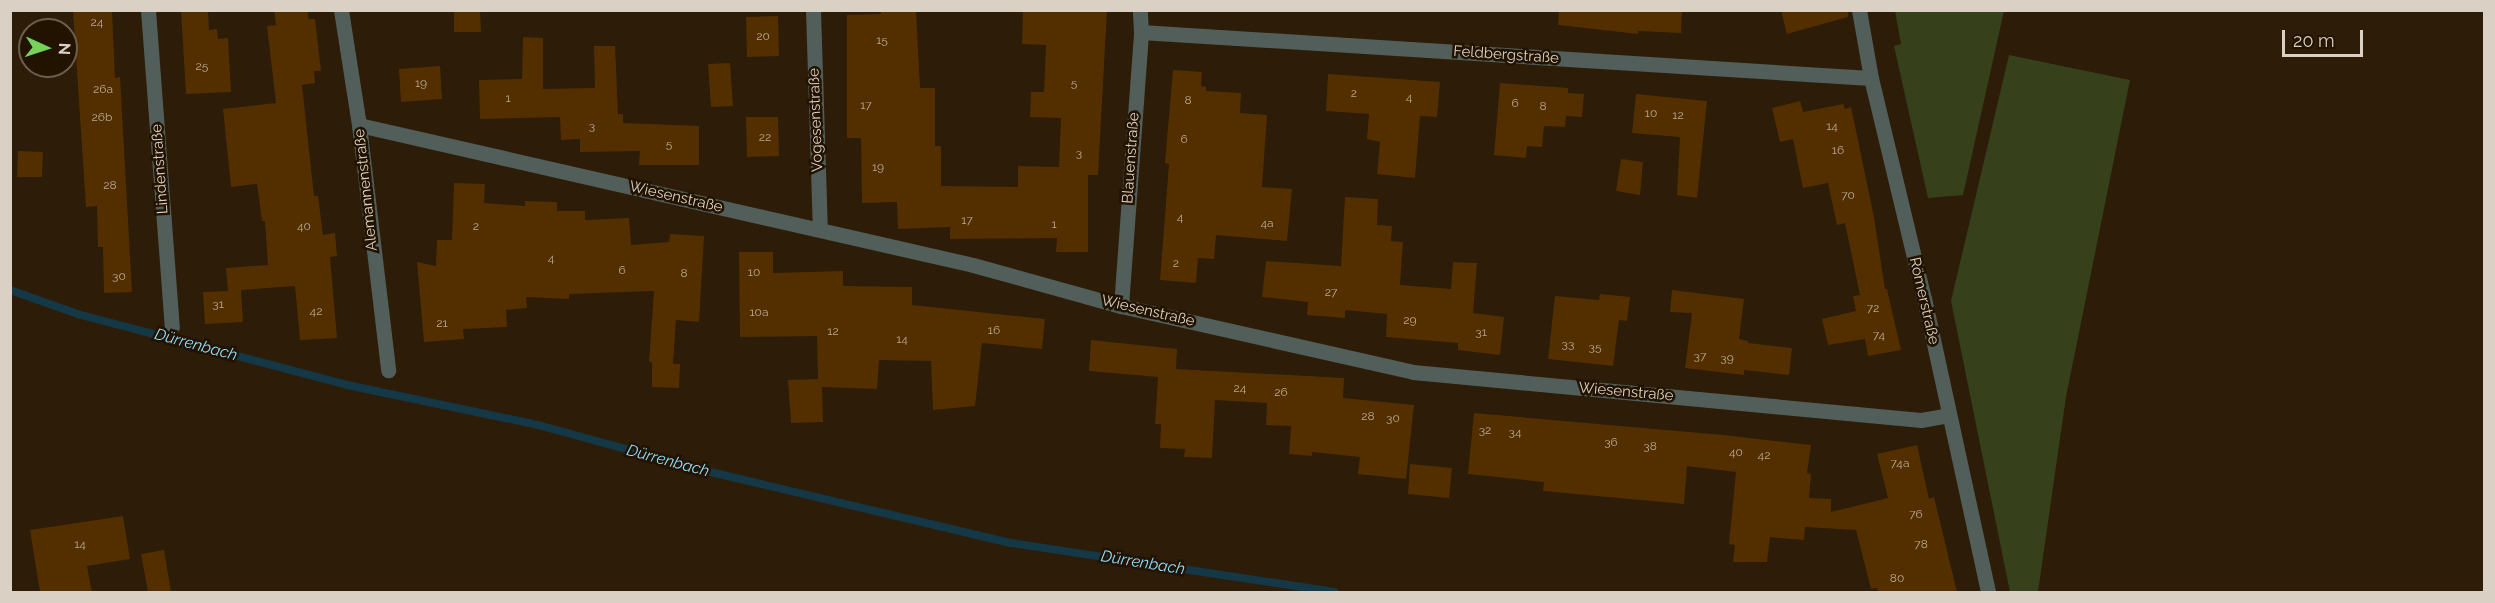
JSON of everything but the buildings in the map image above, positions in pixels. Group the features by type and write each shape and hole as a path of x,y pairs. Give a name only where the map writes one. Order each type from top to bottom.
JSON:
{"street":[{"name":"Lindenstraße","path":"148,10 172,327"},
{"name":"Alemannenstraße","path":"341,10 359,125 388,370"},
{"name":"Vogesenstraße","path":"813,10 820,229"},
{"name":"Blauenstraße","path":"1121,306 1141,32 1140,10"},
{"name":"Römerstraße","path":"1859,10 1871,78 1924,298 1988,592"},
{"name":"Feldbergstraße","path":"1141,32 1871,78"},
{"name":"Wiesenstraße","path":"359,125 820,229 973,265 1121,306 1413,372 1921,420 1949,415"}],"green space":[{"path":"1895,11 2004,11 1963,195 1928,198 1894,46 1901,44"},
{"path":"2009,55 2130,80 2066,397 2038,592 2010,592 1951,301"}],"waterway":[{"name":"Dürrenbach","path":"10,290 81,315 347,385 538,425 706,471 1011,543 1334,592"}]}
